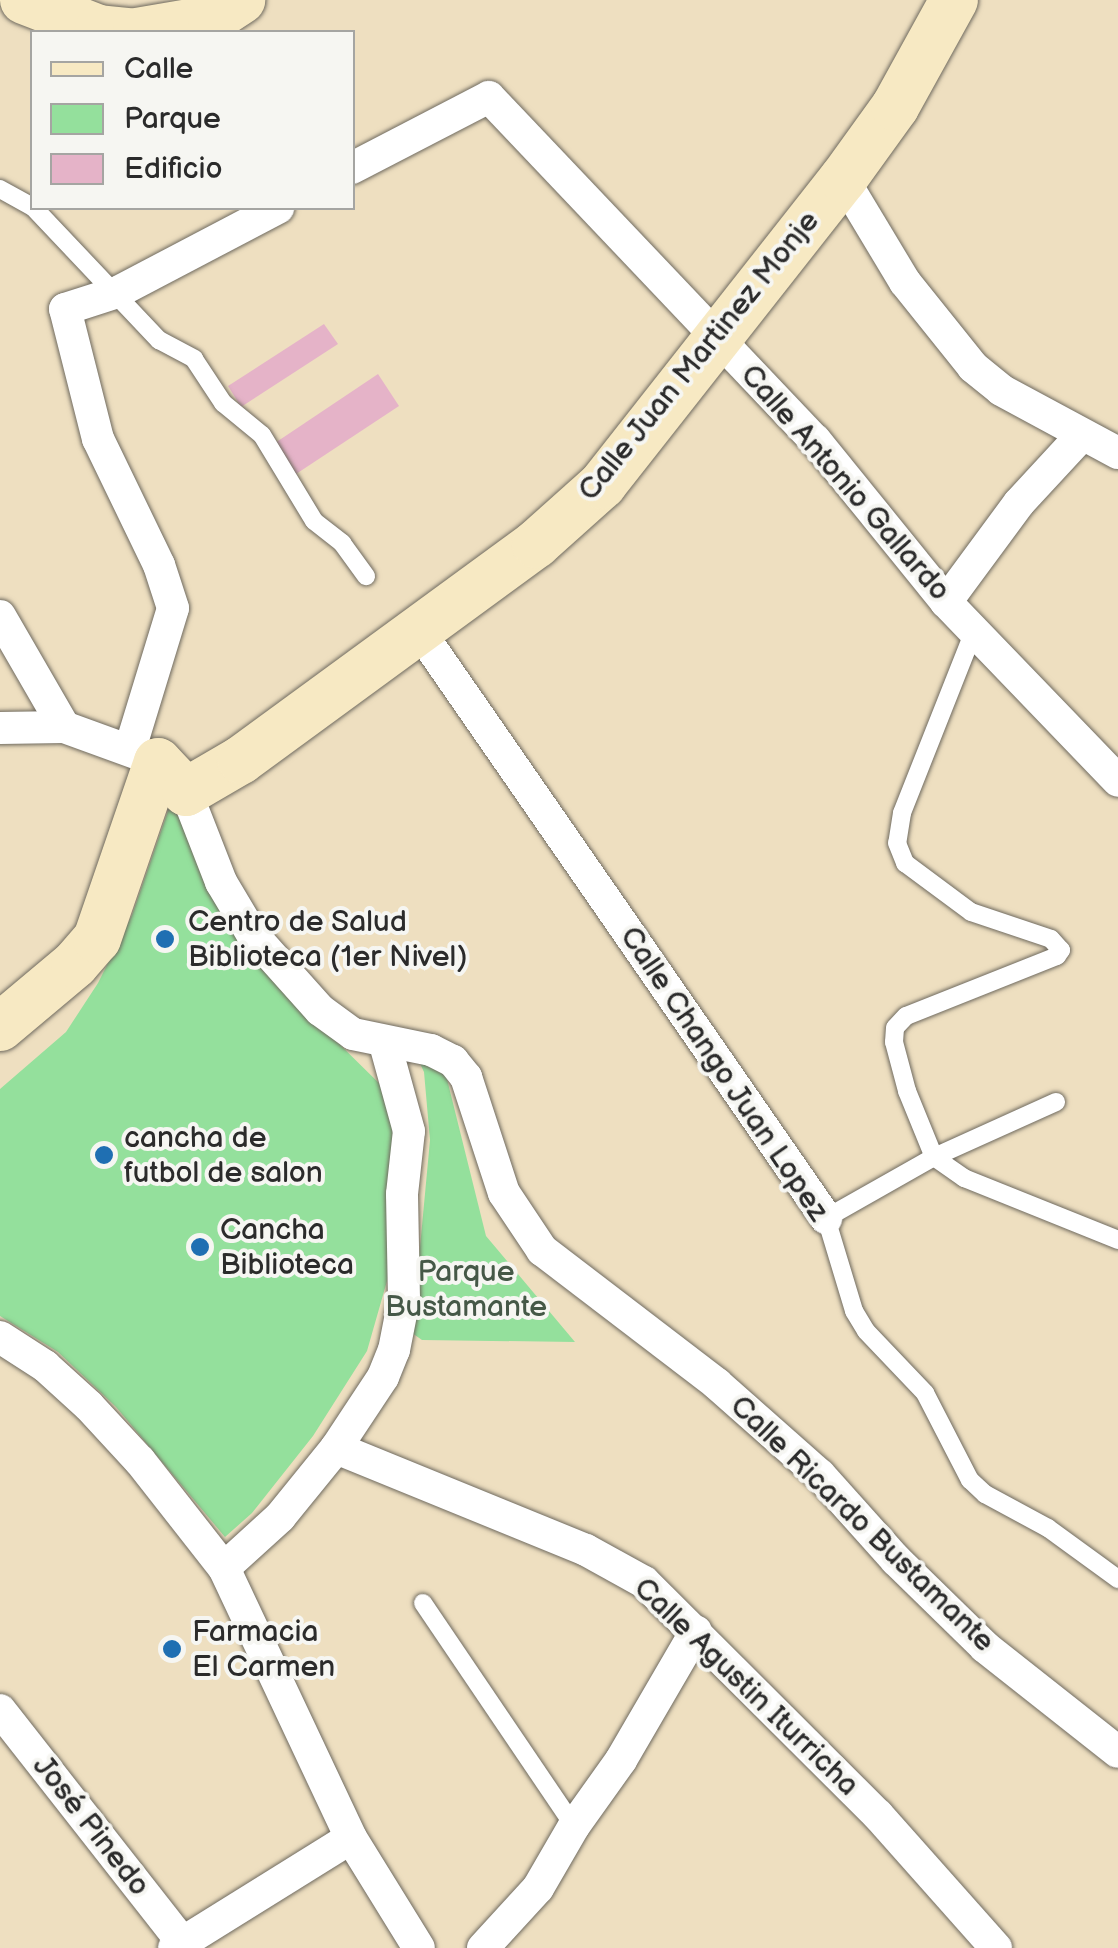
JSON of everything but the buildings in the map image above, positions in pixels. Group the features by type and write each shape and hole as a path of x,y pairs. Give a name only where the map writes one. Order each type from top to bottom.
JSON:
{"street":[{"path":"24,0 110,30"},
{"path":"144,30 212,18 241,0"},
{"name":"Calle Juan Martinez Monje","path":"158,768 241,760 536,544 602,485 844,179 919,68 954,0"},
{"name":"Calle Antonio Gallardo","path":"355,166 489,97 815,440 946,602 1118,782"},
{"path":"844,179 905,282 973,367 1002,390 1118,454"},
{"path":"0,1027 76,964 96,939 158,768 173,608 160,565 98,438 65,310 118,292 274,210"},
{"path":"946,602 1019,503 1081,436"},
{"path":"0,616 64,727"},
{"name":"Calle Chango Juan Lopez","path":"418,630 826,1218"},
{"path":"0,728 64,727 158,768"},
{"name":"Calle Ricardo Bustamante","path":"158,768 252,934 320,1010 353,1034 385,1044 431,1050 452,1062 466,1077 504,1193 542,1250 732,1397 820,1475 896,1560 984,1647 1118,1752"},
{"path":"224,1568 280,1517 336,1448 383,1377 401,1327 402,1194 409,1132 385,1044"},
{"path":"0,1337 45,1366 89,1406 140,1461 224,1568 350,1838 419,1948"},
{"name":"Calle Agustin Iturricha","path":"336,1448 586,1550 644,1582 878,1814 996,1948"},
{"path":"484,1948 538,1888 574,1826 621,1760 696,1631"},
{"name":"José Pinedo","path":"0,1710 178,1945"},
{"path":"178,1945 350,1838"}],"lane":[{"path":"0,189 30,205"},
{"path":"36,210 118,292 159,340 194,359 223,402 262,435 294,495 314,521 342,543 366,576"},
{"path":"974,631 902,813 897,842 906,863 971,912 1051,939 1060,950 1057,956 898,1021 894,1042 907,1091 934,1157 964,1178 1118,1240"},
{"path":"826,1218 934,1157 1056,1102"},
{"name":"Calle Chango Juan Lopez","path":"826,1218 854,1312 866,1332 924,1393 970,1480 985,1494 1048,1528 1118,1579"},
{"path":"423,1603 574,1826"}],"green space":[{"path":"169,808 196,832 320,1025 391,1095 404,1122 389,1274 367,1351 313,1436 252,1513 225,1537 116,1407 58,1352 0,1316 0,1089 66,1032 98,983 132,915"},
{"name":"Parque Bustamante","path":"417,1057 444,1067 486,1236 575,1342 422,1340 412,1333 430,1140 424,1072"}],"place":[{"name":"Centro de Salud Biblioteca (1er Nivel)","path":"165,939"},
{"name":"cancha de futbol de salon","path":"104,1155"},
{"name":"Cancha Biblioteca","path":"200,1247"},
{"name":"Farmacia El Carmen","path":"172,1649"}]}
